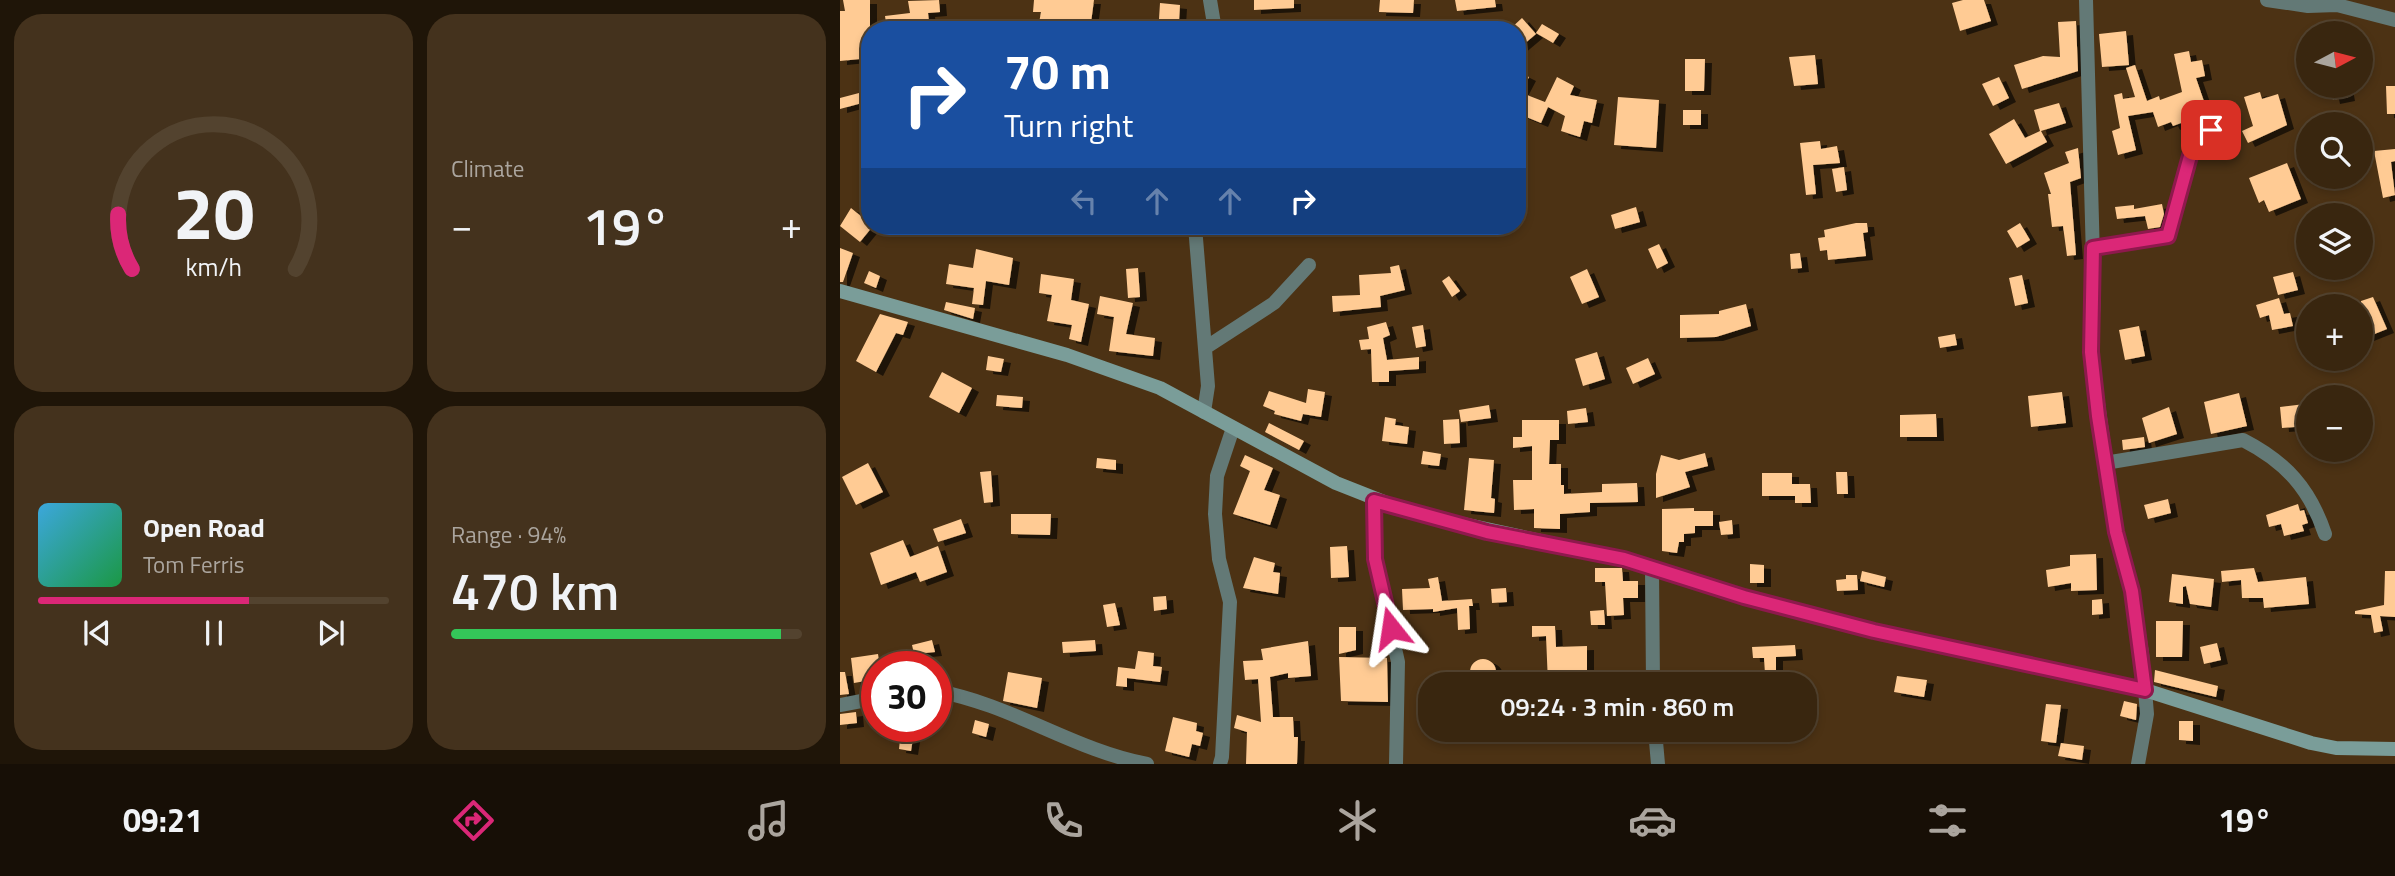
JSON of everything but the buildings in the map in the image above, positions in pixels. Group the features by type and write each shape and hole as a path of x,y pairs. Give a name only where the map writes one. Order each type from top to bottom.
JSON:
{"main road":[{"path":"840,290 1110,369 1160,388 1374,501 1475,529 1572,547 1653,568 1744,597 1874,631 2145,690 2311,743 2336,748 2395,749"}],"street":[{"path":"1210,0 1214,21"},
{"path":"2086,0 2093,248 2091,352 2116,532 2132,591 2145,690 2147,714 2138,764"},
{"path":"2267,0 2308,6 2337,5 2395,20"},
{"path":"2093,248 2168,236 2190,156 2211,130"},
{"path":"1196,235 1208,386 1204,412"},
{"path":"1205,348 1275,303 1309,265"},
{"path":"1220,764 1223,757 1230,602 1219,559 1215,514 1217,476 1233,428"},
{"path":"2105,463 2242,440 2255,446 2306,489 2325,534"},
{"path":"1374,501 1375,559 1398,662 1396,764"},
{"path":"1653,568 1653,672"},
{"path":"952,694 1007,710 1049,732 1147,764"},
{"path":"840,705 861,701"},
{"path":"1656,742 1658,764"}],"route":[{"path":"1391,628 1375,559 1374,501 1487,532 1624,559 1744,597 1874,631 2145,690 2132,591 2116,532 2098,416 2090,325 2094,295 2093,248 2168,236 2190,156 2211,130"}]}
